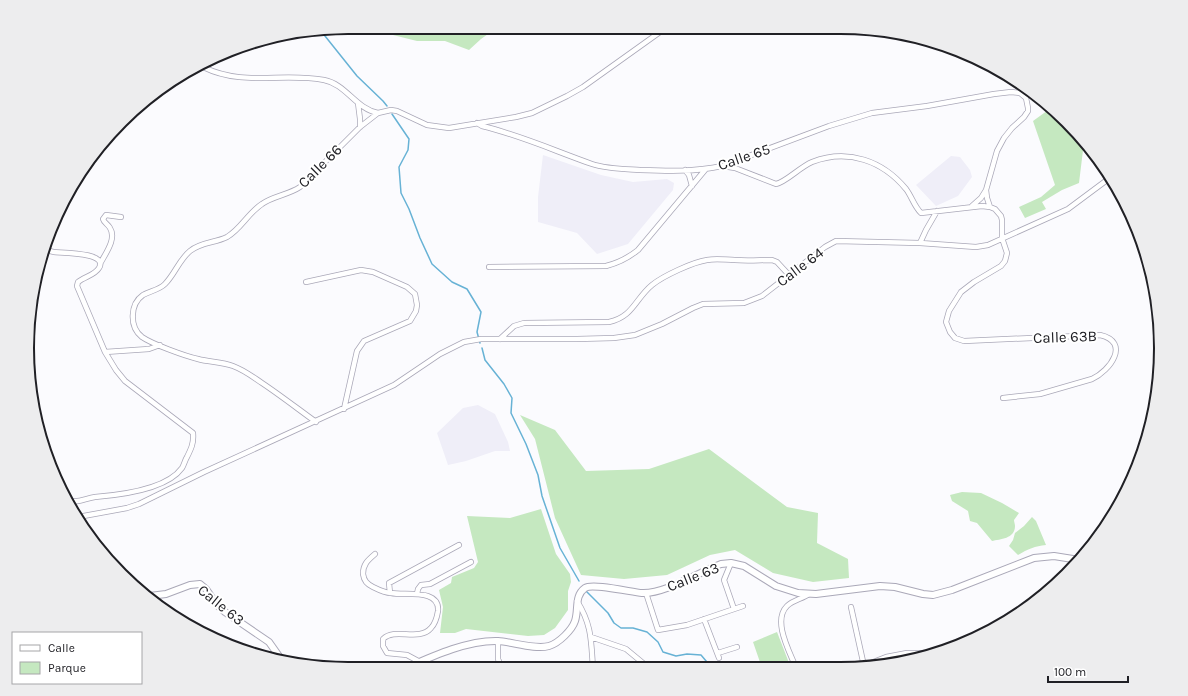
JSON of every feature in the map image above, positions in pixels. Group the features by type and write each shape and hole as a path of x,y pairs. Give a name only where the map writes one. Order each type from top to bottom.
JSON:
{"main road":[{"name":"Calle 63","path":"577,601 580,593 588,586 600,586 628,592 646,593 665,588 716,566 731,563 744,566 769,582 786,590 809,594 880,586 895,587 933,595 952,590 1034,558 1054,556 1072,559"},
{"name":"Calle 63","path":"155,595 166,594 190,585 200,584 206,589 217,605 269,642 276,653"},
{"path":"427,662 472,644 498,642 541,647 554,644 575,622 577,601"}],"street":[{"path":"206,68 230,77 313,78 326,80 339,86 367,109 378,113 391,110 397,111 427,125 450,128 532,113 583,87 657,34"},
{"name":"Calle 65","path":"477,123 482,126 521,137 593,164 619,169 663,171 705,170 722,166 829,126 872,113 1011,92 1020,93 1026,98 1028,111 1012,128 997,151 986,190"},
{"path":"358,103 360,127"},
{"name":"Calle 66","path":"316,422 242,369 231,365 197,359 141,336 134,327 133,314 135,306 141,297 165,284 185,255 192,249 225,238 238,228 262,203 294,191 300,187 360,127 378,113"},
{"path":"722,166 735,168 776,184 781,183 805,165 820,159 854,157 878,165 898,180 908,191 916,208 921,213 972,207 990,207 995,209 1001,216 1002,220 1002,238"},
{"path":"685,170 689,175 692,186"},
{"path":"489,267 606,266 615,264 628,258 638,250 705,170"},
{"name":"Calle 64","path":"83,516 127,508 138,504 223,463 316,422 394,385 440,354 464,342 481,339 599,338 635,335 703,304 744,303 762,296 825,247 836,242 920,243 976,247 988,245 1068,209 1106,181"},
{"path":"972,207 982,198 986,190"},
{"path":"986,190 990,207"},
{"path":"920,243 937,212"},
{"path":"74,502 125,494 163,482 181,469 193,444 193,433 125,381 116,370 105,352 77,286 78,282 95,272 100,267 110,244 112,235 111,229 103,219 106,215 121,217"},
{"name":"Calle 63B","path":"1002,238 1007,253 1005,261 1001,266 974,282 961,292 949,311 946,322 950,332 958,340 964,341 1100,335 1106,336 1114,343 1116,347 1116,357 1110,366 1098,377 1040,394 1003,398"},
{"path":"50,250 53,252 84,254 95,258 100,264"},
{"path":"500,339 514,326 524,323 615,321 629,313 643,294 652,285 664,277 700,261 717,259 772,260 777,262 789,275"},
{"path":"306,282 361,270 373,272 407,287 412,290 416,300 416,311 410,321 364,341 360,346 357,351 344,409"},
{"path":"105,352 149,348 160,345"},
{"path":"390,593 389,583 459,545"},
{"path":"375,554 368,559 364,565 364,579 368,585 390,593 429,596 436,601 438,605 437,617 432,628 425,633 400,634 386,636 383,639 382,643 387,653 407,655 413,662"},
{"path":"417,594 421,585 430,584 471,562"},
{"path":"731,563 724,580 734,609"},
{"path":"646,593 658,630 687,625 743,606"},
{"path":"794,662 782,631 781,619 787,606 809,594"},
{"path":"577,601 586,616 591,637 593,662"},
{"path":"851,607 863,661"},
{"path":"704,620 719,655 737,647"},
{"path":"591,637 626,649 642,662"},
{"path":"498,642 499,662"},
{"path":"885,658 913,653"}],"shaded area":[{"path":"543,155 601,175 633,182 667,179 674,183 673,190 628,244 597,254 577,233 538,222 538,197"},
{"path":"951,156 960,157 970,170 972,177 958,196 936,206 916,185"},
{"path":"478,405 495,414 508,442 510,451 495,451 466,461 448,465 437,433 463,408"}],"green space":[{"path":"389,34 488,34 469,50 445,41 417,41"},
{"path":"1046,111 1062,126 1083,150 1079,183 1062,190 1042,202 1046,209 1025,218 1019,207 1041,197 1055,185 1033,121"},
{"path":"520,415 555,430 586,471 649,469 709,449 787,507 818,513 817,543 848,559 849,578 813,582 773,573 735,550 710,555 667,575 624,579 581,575 555,518 535,439"},
{"path":"962,492 981,493 1019,513 1014,520 1015,526 1013,534 1003,539 992,541 977,523 970,521 968,511 952,501 950,495"},
{"path":"541,509 556,554 570,574 571,582 568,591 568,610 555,628 544,635 528,636 466,629 455,633 440,633 443,607 439,590 451,583 452,577 474,568 478,562 467,516 510,518"},
{"path":"1032,517 1036,521 1046,545 1032,548 1018,555 1009,546 1015,533"},
{"path":"777,632 789,662 760,662 753,642"}],"waterway":[{"path":"324,35 357,76 387,106"},
{"path":"392,114 409,139 408,150 399,167 401,193 432,264 452,282 467,289 481,312 477,332 480,343"},
{"path":"482,348 485,360 504,384 512,398 511,413 526,444 538,475 542,496 560,548 579,581"},
{"path":"585,590 608,613 614,623 621,628 633,628 647,632 658,642 663,652 676,656 687,654 701,655 707,662"}]}
